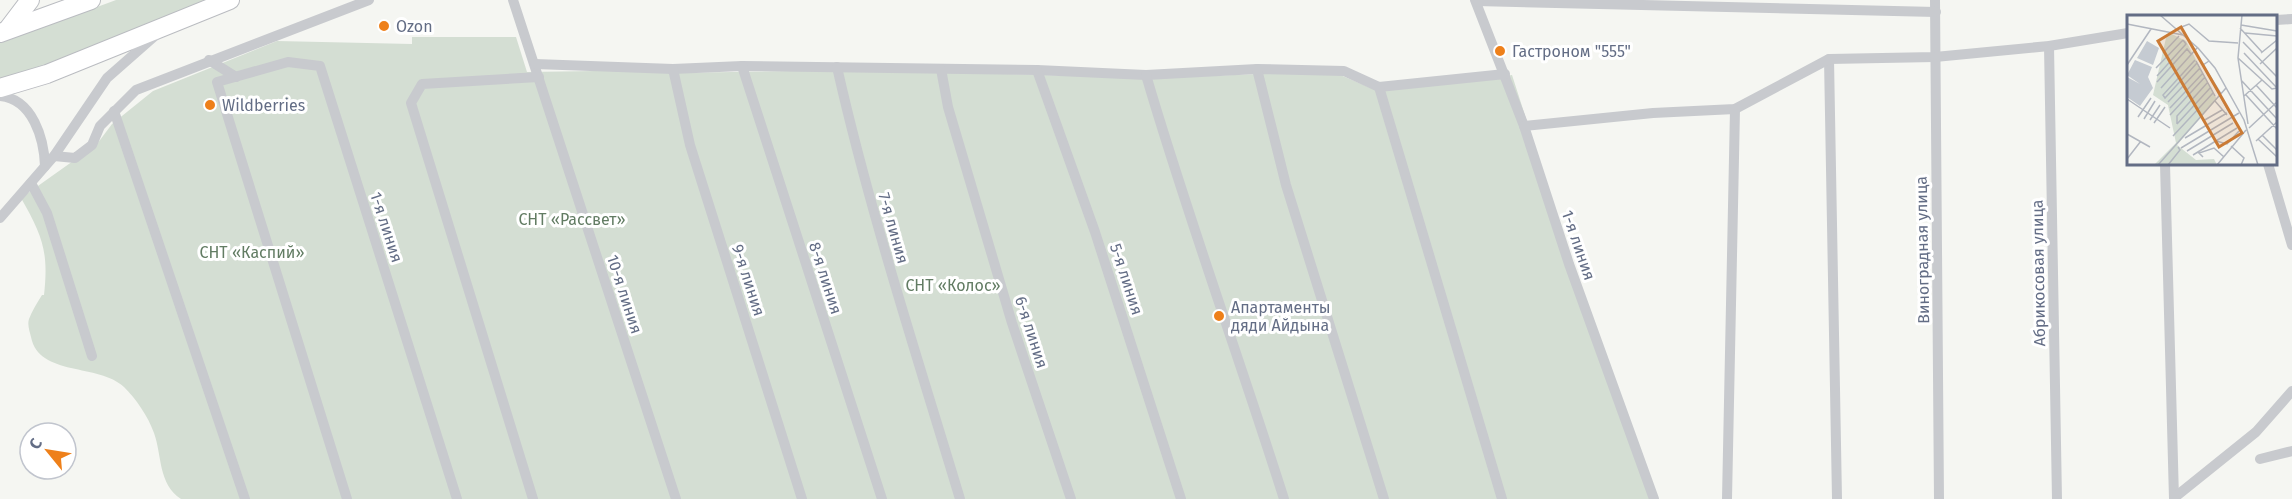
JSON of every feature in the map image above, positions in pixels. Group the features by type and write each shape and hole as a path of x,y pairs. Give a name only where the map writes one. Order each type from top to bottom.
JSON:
{"main road":[{"path":"4,31 30,0"},
{"path":"4,31 91,0"},
{"path":"0,88 47,74 223,2"}],"street":[{"path":"54,156 75,158 92,145 100,126 136,90 369,0"},
{"name":"10-я линия","path":"513,0 676,499"},
{"path":"1476,1 1936,6"},
{"name":"1-я линия","path":"1476,1 1524,126 1569,264 1654,499"},
{"name":"Виноградная улица","path":"1936,6 1939,499"},
{"path":"2277,20 2292,19"},
{"path":"0,218 54,156 107,78 167,25"},
{"path":"1524,126 1653,113 1735,109 1829,59 1935,57 2049,46 2127,33"},
{"name":"Абрикосовая улица","path":"2049,46 2057,499"},
{"path":"1829,59 1837,499"},
{"path":"209,60 236,77"},
{"name":"1-я линия","path":"347,499 217,82 288,62 320,66 457,499"},
{"path":"535,64 673,69 742,66 1037,70 1146,75 1257,69 1344,71 1379,87 1505,74"},
{"name":"8-я линия","path":"742,66 882,499"},
{"name":"7-я линия","path":"837,67 852,133 888,263 960,499"},
{"name":"9-я линия","path":"673,69 690,145 802,499"},
{"name":"6-я линия","path":"941,69 948,107 1012,323 1071,499"},
{"path":"1257,69 1286,185 1384,499"},
{"name":"5-я линия","path":"1037,70 1099,243 1181,499"},
{"path":"1146,75 1174,171 1227,321 1284,499"},
{"path":"533,499 411,103 422,84 539,77"},
{"path":"1379,87 1502,499"},
{"path":"0,96 8,96 37,124 44,146 45,166"},
{"path":"1727,499 1735,109"},
{"path":"114,111 245,499"},
{"path":"2165,165 2174,499"},
{"path":"2268,165 2292,245"},
{"path":"31,183 47,213 92,357"},
{"path":"2174,499 2256,432 2292,391"},
{"path":"2260,459 2292,451"}],"green space":[{"path":"116,0 215,0 91,49 0,81 0,43"},
{"path":"412,37 516,37 527,72 662,70 669,73 853,70 1157,78 1313,72 1338,74 1373,89 1469,82 1512,75 1566,243 1657,499 181,499 174,493 164,477 157,442 148,420 124,387 100,375 57,364 36,350 28,321 36,304 44,295 44,255 39,233 21,198 97,144 112,124 153,91 277,41 412,44"}],"place":[{"name":"Ozon","path":"384,26"},
{"name":"Гастроном \"555\"","path":"1500,51"},
{"name":"Wildberries","path":"210,105"},
{"name":"Апартаменты дяди Айдына","path":"1219,316"}],"park label":[{"name":"СНТ «Рассвет»","path":"572,219"},
{"name":"СНТ «Каспий»","path":"252,252"},
{"name":"СНТ «Колос»","path":"953,285"}]}
